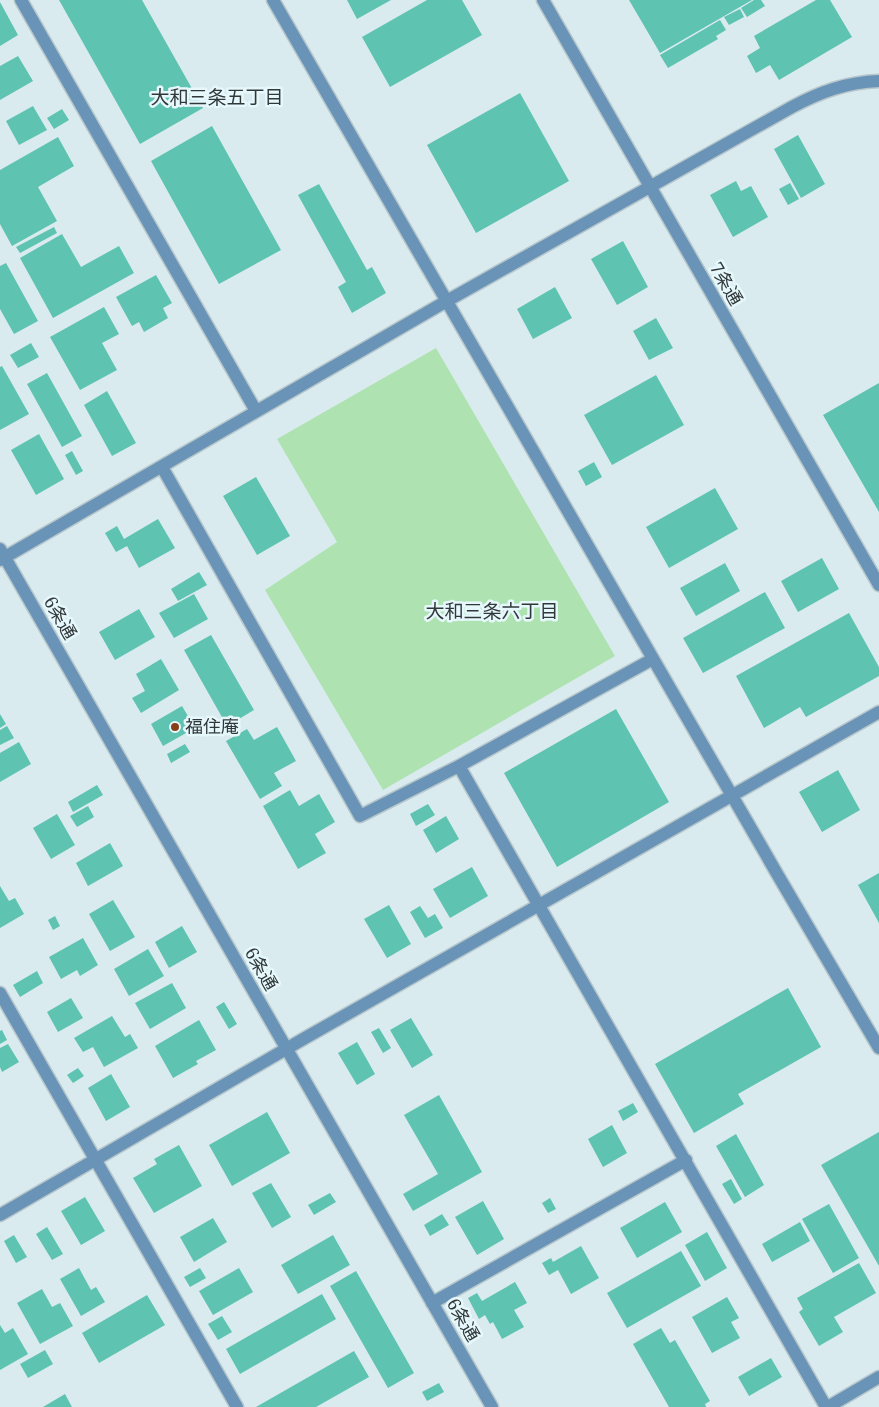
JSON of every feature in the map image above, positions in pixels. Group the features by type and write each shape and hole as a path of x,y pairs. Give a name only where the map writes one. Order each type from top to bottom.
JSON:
{"street":[{"path":"21,0 256,411"},
{"path":"273,0 730,795 879,1048"},
{"name":"7条通","path":"544,0 879,585"},
{"path":"2,555 162,466 445,302 815,95 834,88 879,82"},
{"path":"162,466 360,816 459,766 652,660"},
{"name":"6条通","path":"2,555 492,1407"},
{"path":"0,1215 286,1049 879,712"},
{"path":"459,766 827,1407 879,1377"},
{"path":"0,993 238,1407"},
{"path":"432,1303 686,1160"}],"green space":[{"path":"436,348 615,656 383,790 265,590 337,542 277,439"}],"building":[{"path":"59,0 142,0 203,108 140,144"},
{"path":"347,0 391,0 357,19"},
{"path":"427,0 462,0 482,35 390,87 362,37"},
{"path":"629,0 752,0 660,53"},
{"path":"754,0 761,0 765,6 747,17 741,8"},
{"path":"816,0 830,0 852,37 779,80 770,65 756,73 747,56 760,48 754,36"},
{"path":"0,2 18,35 0,46"},
{"path":"740,9 744,17 729,25 724,17"},
{"path":"720,20 726,30 716,36 718,39 668,68 660,55"},
{"path":"18,56 33,81 0,100 0,66"},
{"path":"520,93 569,181 476,233 427,145"},
{"path":"33,106 47,130 19,145 6,121"},
{"path":"62,109 69,120 54,129 47,118"},
{"path":"212,126 281,250 219,284 151,161"},
{"path":"798,135 825,184 801,198 774,149"},
{"path":"58,137 74,166 38,187 57,221 12,246 0,224 0,170"},
{"path":"736,181 741,191 751,186 768,217 733,237 710,195"},
{"path":"790,183 799,199 788,205 779,189"},
{"path":"319,184 367,270 372,267 386,293 352,313 338,287 346,282 298,195"},
{"path":"54,227 57,233 20,253 16,247"},
{"path":"62,234 81,267 119,246 134,273 53,318 20,258"},
{"path":"623,241 648,287 617,305 591,259"},
{"path":"6,263 38,321 14,334 0,309 0,266"},
{"path":"156,275 172,303 163,308 168,318 144,332 139,322 132,326 116,297"},
{"path":"555,287 572,318 533,339 517,309"},
{"path":"104,307 119,334 102,343 117,370 80,390 50,337"},
{"path":"656,318 673,348 649,360 633,331"},
{"path":"31,343 39,357 18,368 10,355"},
{"path":"2,366 29,414 0,430 0,367"},
{"path":"47,373 82,436 62,447 27,384"},
{"path":"656,375 684,425 612,465 584,415"},
{"path":"879,383 879,512 823,415"},
{"path":"107,391 136,443 112,456 84,405"},
{"path":"39,434 64,479 36,495 11,450"},
{"path":"72,451 83,471 76,475 65,455"},
{"path":"594,462 602,477 586,486 578,471"},
{"path":"256,477 290,536 257,555 223,496"},
{"path":"715,488 738,529 669,568 646,527"},
{"path":"158,519 175,548 139,568 127,546 116,552 105,533 117,526 124,539"},
{"path":"822,558 839,589 798,612 781,581"},
{"path":"725,563 740,591 696,616 680,588"},
{"path":"199,572 207,585 178,601 171,589"},
{"path":"765,592 785,628 703,673 683,638"},
{"path":"194,594 208,619 174,638 159,613"},
{"path":"139,609 155,637 115,660 99,632"},
{"path":"849,613 879,667 879,676 806,717 800,707 764,728 736,676"},
{"path":"211,635 254,710 227,726 184,650"},
{"path":"161,659 179,690 141,713 132,698 145,691 136,674"},
{"path":"182,706 195,728 163,746 151,724"},
{"path":"616,709 669,802 557,867 504,773"},
{"path":"0,714 6,724 0,728"},
{"path":"7,726 14,738 0,745 0,730"},
{"path":"277,727 296,761 274,773 282,786 260,799 226,741 247,729 254,740"},
{"path":"19,742 31,764 0,782 0,753"},
{"path":"185,744 190,752 171,763 167,754"},
{"path":"838,770 860,810 822,832 799,792"},
{"path":"97,785 103,795 73,812 68,802"},
{"path":"290,790 299,806 319,794 335,822 315,834 326,853 298,869 263,806"},
{"path":"428,804 435,815 416,826 410,814"},
{"path":"88,806 94,817 77,827 70,816"},
{"path":"57,814 75,845 51,859 33,828"},
{"path":"446,816 459,839 436,853 423,830"},
{"path":"110,843 123,866 88,886 76,863"},
{"path":"472,867 488,896 450,918 433,889"},
{"path":"879,873 879,923 858,885"},
{"path":"0,886 9,901 15,898 24,914 0,928"},
{"path":"113,900 135,937 110,951 89,914"},
{"path":"389,905 411,944 387,958 364,919"},
{"path":"420,906 428,918 435,914 443,928 425,938 410,912"},
{"path":"55,916 60,926 53,930 48,920"},
{"path":"182,926 197,952 169,968 155,942"},
{"path":"83,938 98,965 80,976 77,970 61,979 49,957"},
{"path":"148,949 164,976 129,996 114,969"},
{"path":"37,971 43,983 20,997 13,985"},
{"path":"172,983 186,1008 150,1029 135,1003"},
{"path":"788,988 821,1047 738,1094 744,1104 694,1133 655,1064"},
{"path":"71,998 83,1018 58,1032 47,1012"},
{"path":"224,1002 237,1024 229,1029 216,1007"},
{"path":"112,1016 125,1037 130,1034 138,1048 104,1067 93,1047 83,1052 74,1038"},
{"path":"411,1018 433,1055 412,1068 390,1030"},
{"path":"199,1020 216,1050 196,1061 198,1064 173,1078 155,1046"},
{"path":"379,1028 391,1048 383,1053 371,1032"},
{"path":"2,1030 7,1040 0,1044 0,1031"},
{"path":"357,1042 375,1074 357,1085 338,1053"},
{"path":"8,1044 19,1062 2,1072 0,1067 0,1048"},
{"path":"78,1068 84,1076 73,1083 67,1075"},
{"path":"111,1074 130,1107 106,1121 88,1088"},
{"path":"439,1095 482,1172 413,1211 403,1194 438,1174 404,1115"},
{"path":"633,1103 638,1112 623,1121 618,1111"},
{"path":"267,1112 290,1153 232,1186 209,1145"},
{"path":"612,1125 627,1153 603,1167 588,1139"},
{"path":"879,1132 879,1266 821,1165"},
{"path":"736,1134 764,1185 745,1197 716,1146"},
{"path":"179,1145 202,1186 154,1213 133,1178 157,1164 154,1159"},
{"path":"731,1179 742,1199 734,1204 722,1184"},
{"path":"271,1183 291,1217 272,1228 252,1193"},
{"path":"330,1193 336,1202 314,1215 308,1205"},
{"path":"85,1197 105,1231 81,1245 61,1211"},
{"path":"550,1198 556,1209 548,1213 542,1203"},
{"path":"483,1201 504,1239 477,1255 455,1217"},
{"path":"665,1202 682,1232 637,1258 620,1228"},
{"path":"829,1204 859,1258 833,1273 802,1219"},
{"path":"442,1214 449,1225 430,1236 424,1225"},
{"path":"213,1218 227,1242 194,1262 180,1237"},
{"path":"800,1222 810,1241 772,1262 762,1244"},
{"path":"47,1227 63,1254 52,1260 36,1234"},
{"path":"707,1232 727,1268 705,1281 685,1245"},
{"path":"14,1235 27,1257 16,1263 4,1241"},
{"path":"333,1235 350,1265 298,1294 281,1265"},
{"path":"581,1246 599,1278 571,1294 558,1270 549,1275 542,1263 551,1258 553,1262"},
{"path":"681,1251 701,1286 627,1328 607,1293"},
{"path":"859,1263 876,1293 834,1317 843,1332 819,1346 799,1312 803,1309 797,1298"},
{"path":"79,1268 91,1290 96,1287 105,1302 81,1316 60,1279"},
{"path":"200,1268 206,1278 190,1287 184,1277"},
{"path":"239,1268 253,1292 213,1315 199,1291"},
{"path":"356,1271 414,1373 388,1388 330,1286"},
{"path":"515,1282 527,1303 514,1310 524,1327 502,1339 493,1322 490,1324 485,1315 479,1319 468,1298 477,1293 482,1301"},
{"path":"42,1289 52,1307 60,1303 73,1326 40,1344 17,1303"},
{"path":"322,1294 336,1319 240,1374 226,1349"},
{"path":"147,1295 165,1325 99,1363 82,1333"},
{"path":"727,1297 739,1318 731,1322 740,1338 712,1353 692,1317"},
{"path":"222,1316 232,1332 218,1340 208,1324"},
{"path":"0,1325 5,1333 13,1328 28,1354 0,1370"},
{"path":"661,1328 670,1343 675,1340 710,1401 705,1404 706,1407 669,1407 633,1344"},
{"path":"45,1350 53,1364 28,1378 20,1364"},
{"path":"354,1351 369,1377 316,1407 256,1407"},
{"path":"771,1358 782,1377 749,1396 738,1377"},
{"path":"439,1383 444,1392 427,1401 422,1392"},
{"path":"65,1394 72,1407 43,1407"}],"place":[{"name":"福住庵","path":"175,727"}],"district":[{"name":"大和三条五丁目","path":"217,97"},
{"name":"大和三条六丁目","path":"492,611"}]}
